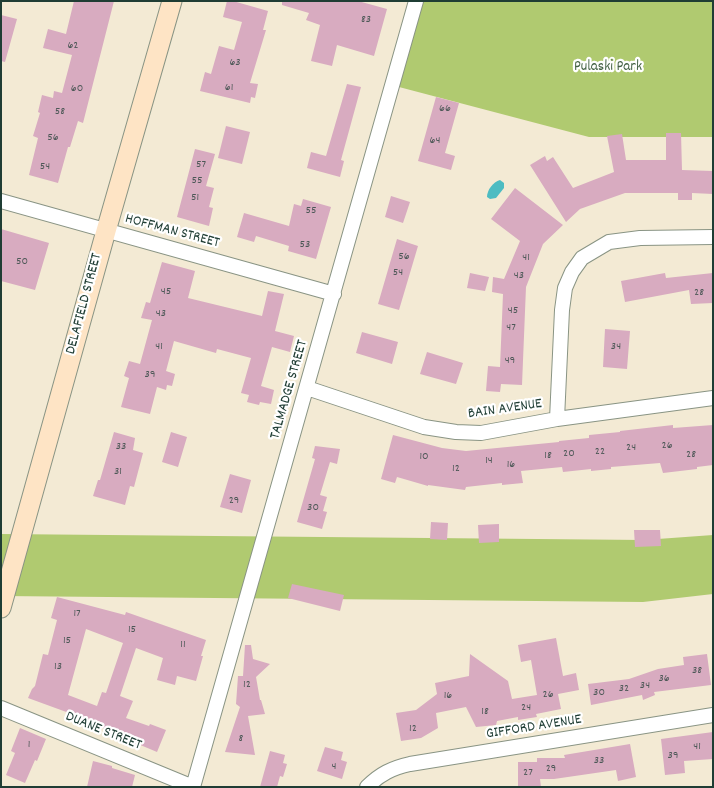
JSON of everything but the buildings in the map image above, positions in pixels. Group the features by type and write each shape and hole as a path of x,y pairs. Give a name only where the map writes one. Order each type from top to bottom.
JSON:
{"street":[{"name":"DELAFIELD STREET","path":"1,608 172,1"},
{"name":"TALMADGE STREET","path":"193,787 308,388 416,1"},
{"name":"HOFFMAN STREET","path":"1,201 334,294"},
{"path":"558,419 562,310 565,288 572,272 582,258 609,242 640,238 713,237"},
{"name":"BAIN AVENUE","path":"308,388 424,427 456,432 481,433 558,419 713,398"},
{"name":"DUANE STREET","path":"1,708 193,787"},
{"name":"GIFFORD AVENUE","path":"367,787 380,775 394,768 410,764 713,715"}],"green space":[{"name":"Pulaski Park","path":"423,1 713,1 713,137 589,137 399,87"},
{"path":"1,534 644,540 713,535 713,594 643,602 1,596"}],"water":[{"path":"500,180 504,183 504,188 496,198 490,199 487,197 489,189"}]}
